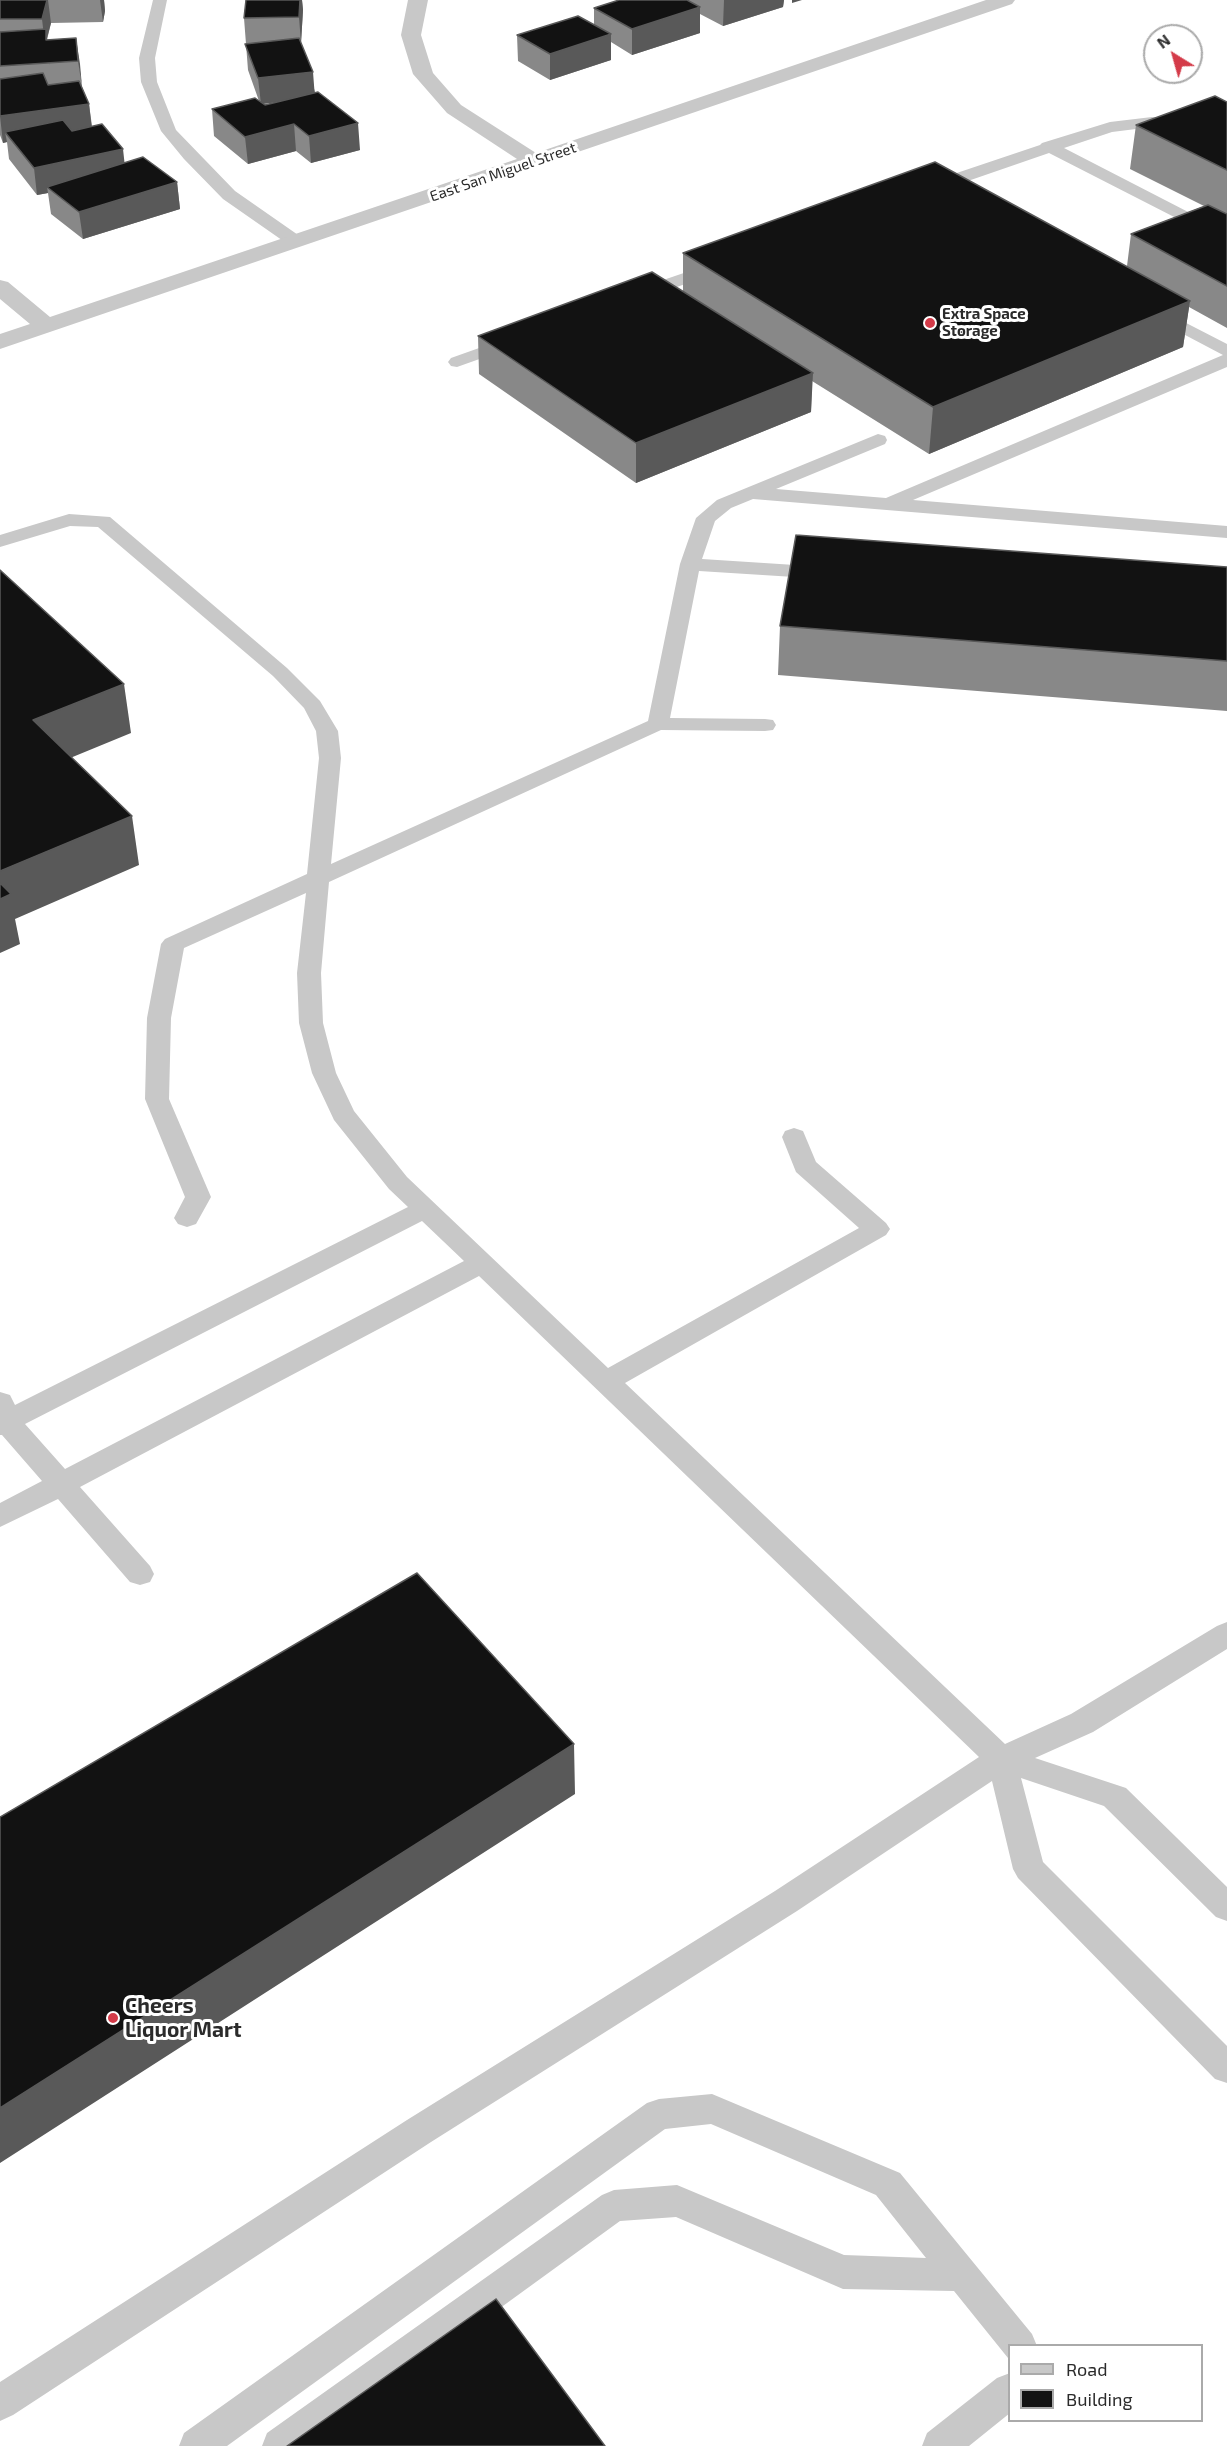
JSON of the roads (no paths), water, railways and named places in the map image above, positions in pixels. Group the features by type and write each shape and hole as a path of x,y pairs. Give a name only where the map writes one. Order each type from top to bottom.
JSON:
{"street":[{"path":"418,0 411,36 423,74 454,109 534,161"},
{"name":"East San Miguel Street","path":"0,342 1005,0"},
{"path":"0,287 47,327"}],"lane":[{"path":"160,0 147,58 149,82 157,106 170,131 190,156 223,190 295,241"},
{"path":"951,199 925,190 1048,146 1110,127 1152,122 1191,123 1227,133"},
{"path":"1048,146 1227,239"},
{"path":"622,301 732,261"},
{"path":"1145,306 1227,351"},
{"path":"457,362 523,337"},
{"path":"890,504 1227,360"},
{"path":"658,724 690,564 705,518 724,504 878,440"},
{"path":"752,493 1227,532"},
{"path":"0,541 26,531 69,520 103,521 280,672 313,705 327,731 330,758 309,973 311,1023 324,1073 349,1122 398,1183 1001,1759 1115,1797 1227,1907"},
{"path":"690,564 845,575"},
{"path":"187,1218 198,1197 157,1099 159,1018 173,944 658,724 765,725"},
{"path":"605,1382 877,1229 805,1166 794,1137"},
{"path":"140,1574 2,1416 425,1209"},
{"path":"0,1516 482,1263"},
{"path":"0,2403 419,2131 786,1900 1001,1759 1082,1723 1227,1634"},
{"path":"1001,1759 1029,1869 1227,2068"},
{"path":"197,2446 659,2114 712,2109 888,2184 1018,2344"},
{"path":"280,2446 614,2206 677,2200 843,2272 961,2275"},
{"path":"940,2446 1008,2392"}],"place":[{"name":"Extra Space Storage","path":"930,323"},
{"name":"Cheers Liquor Mart","path":"113,2018"}]}
